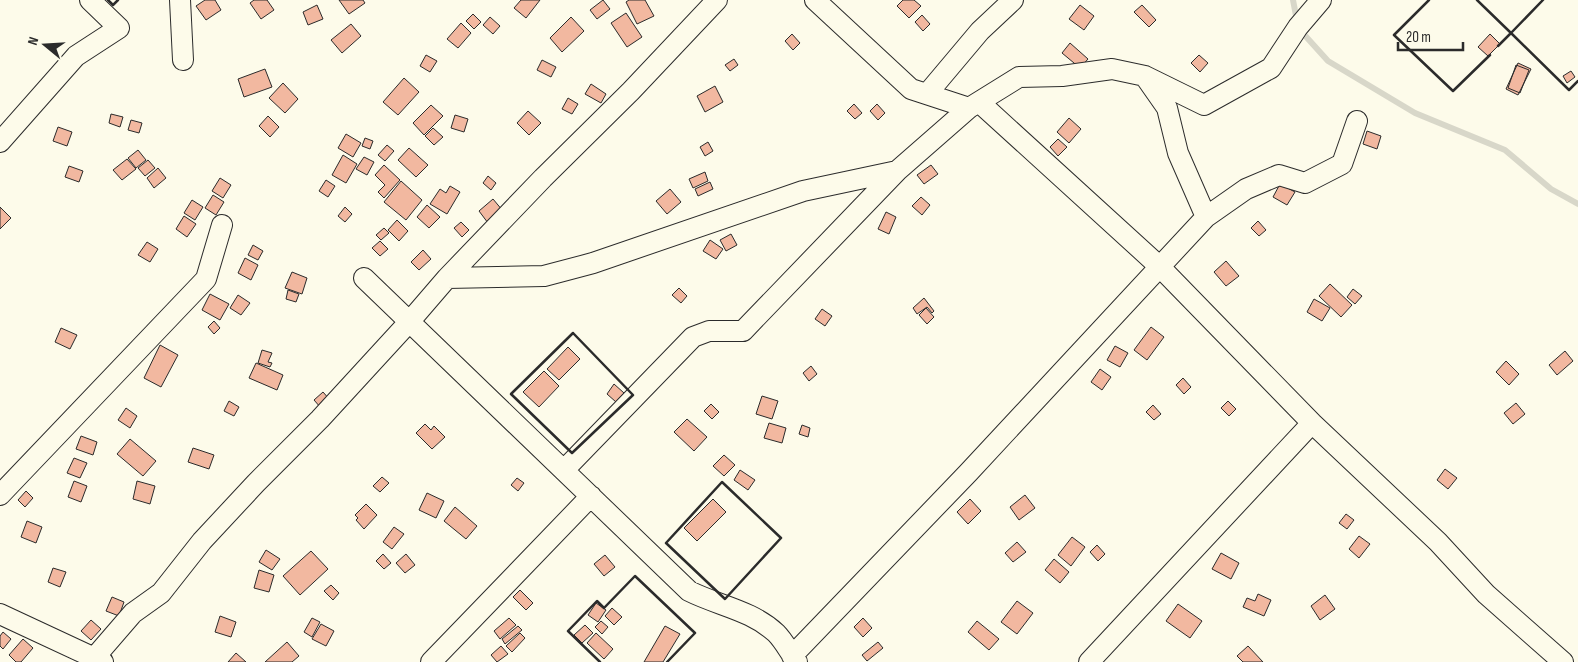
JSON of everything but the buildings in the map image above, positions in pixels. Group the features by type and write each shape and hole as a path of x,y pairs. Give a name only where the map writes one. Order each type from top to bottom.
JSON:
{"street":[{"path":"0,142 76,56 119,28 90,0"},
{"path":"180,0 183,60"},
{"path":"0,614 99,659 133,613 160,593 202,542 410,321 447,278 631,92 717,0"},
{"path":"815,0 910,88 974,105 1159,266 1312,423 1438,542 1486,594 1556,660"},
{"path":"927,94 980,31 1013,0"},
{"path":"564,470 693,337 709,331 743,331 754,322 897,171 974,105 1019,77 1062,76 1112,69 1145,76 1204,105 1271,68 1298,27 1321,0"},
{"path":"1145,76 1167,108 1178,153 1206,217"},
{"path":"364,278 689,591 706,599 746,612 777,634 795,659 1206,217 1246,189 1279,176 1305,183 1342,164 1356,121"},
{"path":"447,278 544,276 593,263 803,191 897,171"},
{"path":"0,495 206,279 222,225"},
{"path":"1089,662 1312,423"},
{"path":"431,662 591,496"}],"waterway":[{"path":"1293,0 1297,21"},
{"path":"1300,30 1328,61 1415,113 1505,150 1551,189 1578,204"}],"wall":[{"path":"108,0 113,5 118,0"},
{"path":"1429,0 1394,35 1453,91 1490,55"},
{"path":"1477,0 1511,33 1498,46"},
{"path":"1543,0 1511,33 1569,90 1578,81"},
{"path":"573,333 633,395 572,453 511,394 573,333"},
{"path":"722,482 781,538 725,599 666,543 722,482"},
{"path":"600,662 568,631 597,601 604,608 635,576 695,633 667,662"}]}
